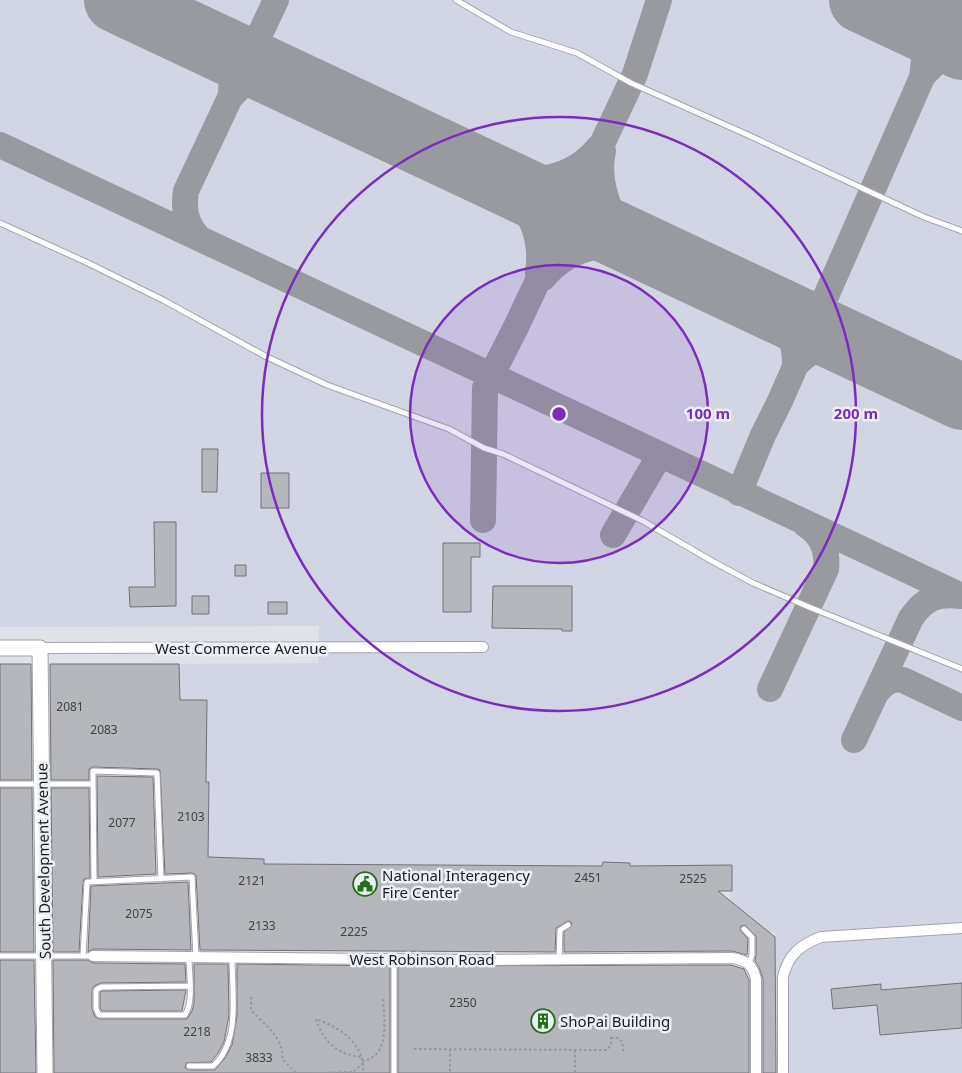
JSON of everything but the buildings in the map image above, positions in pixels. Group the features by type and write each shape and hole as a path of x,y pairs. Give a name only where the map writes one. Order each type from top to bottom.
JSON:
{"street":[{"name":"West Commerce Avenue","path":"0,648 483,648"},
{"name":"South Development Avenue","path":"40,648 45,1073"},
{"path":"783,1073 783,977 789,960 806,943 821,938 962,928"},
{"name":"West Robinson Road","path":"88,956 394,959 732,958 749,964"},
{"path":"749,964 754,971 756,979 756,1073"}],"lane":[{"path":"456,0 511,32 577,53 631,83 924,217 962,230"},
{"path":"0,224 88,263 165,301 265,356 327,385 449,430 484,448 503,454 643,521 753,583 962,669"},
{"path":"94,882 93,771 157,773 161,879"},
{"path":"0,784 93,784"},
{"path":"0,956 88,956 86,882 192,877 190,1001 185,1015 99,1015 96,1009 96,990 101,986 190,986"},
{"path":"559,959 560,930 568,925"},
{"path":"744,929 752,937 752,955 749,964"},
{"path":"189,1066 213,1066 227,1048 232,1021 232,957"},
{"path":"394,959 394,1073"}],"path":[{"path":"251,997 251,1010 274,1034 283,1049 282,1059 296,1073"},
{"path":"363,1073 362,1060 356,1045 348,1036 332,1024 316,1019 320,1031 328,1044 341,1052 362,1060 368,1060 376,1055 385,1035 383,998"},
{"path":"414,1049 607,1050 611,1044 611,1037 619,1038 622,1042 624,1054"},
{"path":"450,1049 450,1073"},
{"path":"575,1050 575,1073"},
{"path":"314,1073 353,1072 362,1060"}],"shaded area":[{"path":"0,0 962,0 962,1073 776,1073 775,933 768,932 730,901 730,866 206,864 207,700 180,700 179,664 318,663 319,626 0,627"}],"taxiway":[{"path":"200,239 191,228 185,211 186,191 276,0"},
{"path":"483,520 485,388 517,325 635,74 659,0"},
{"path":"953,0 941,14 931,21 919,22 901,18 910,25 923,43 922,77 935,63 944,57 949,54 962,53"},
{"path":"739,493 956,0"},
{"path":"202,40 222,58 230,71 230,98"},
{"path":"231,97 245,84 259,79 267,78 293,83"},
{"path":"0,145 962,596"},
{"path":"496,178 524,180 552,177 576,167 588,159 598,148"},
{"path":"603,151 601,172 604,193 618,223 641,247"},
{"path":"496,178 516,198 531,220 536,232 538,245 538,273"},
{"path":"543,278 564,259 588,249 613,245 641,247"},
{"path":"768,306 789,333 794,349 795,366"},
{"path":"795,366 811,352 825,346 841,346 861,350"},
{"path":"613,535 654,465 655,458 651,451"},
{"path":"770,689 826,569 826,556 823,544 816,533 806,525"},
{"path":"854,740 916,611 932,598 945,595 961,596"},
{"path":"877,692 888,682 903,680 962,708"}],"runway":[{"path":"117,0 962,397"},
{"path":"862,0 962,47"}],"place":[{"name":"National Interagency Fire Center","path":"365,884"},
{"name":"ShoPai Building","path":"543,1021"}]}
